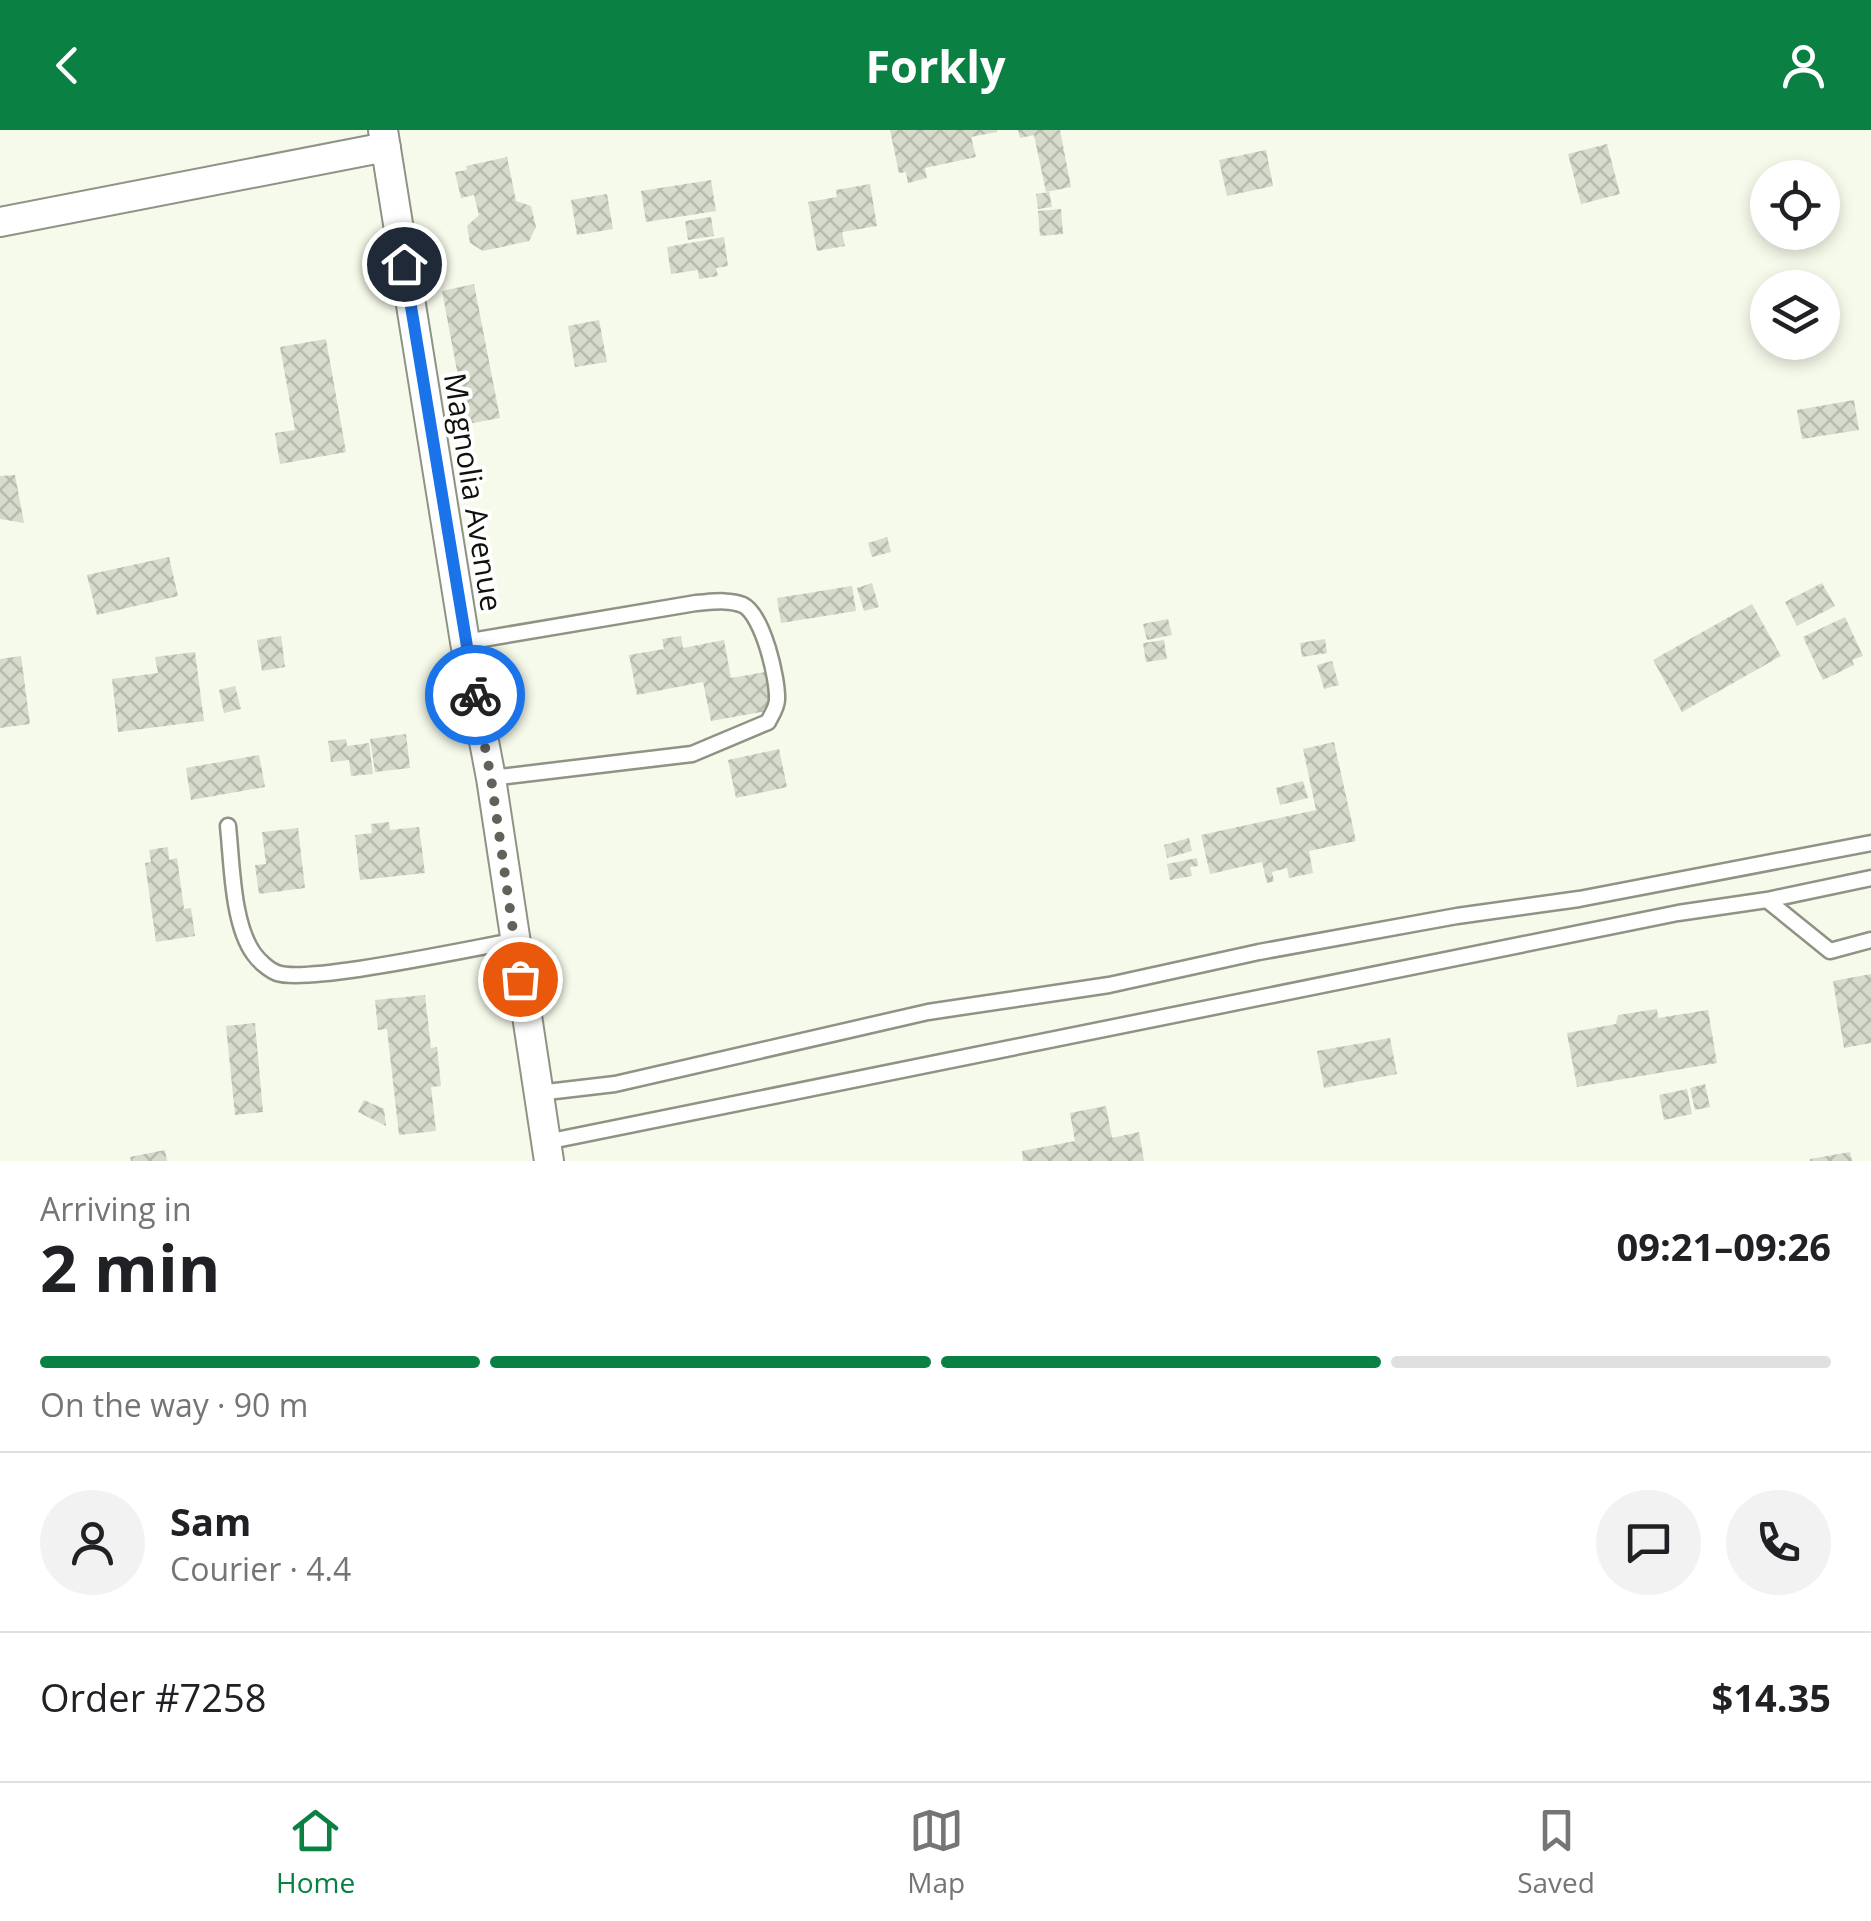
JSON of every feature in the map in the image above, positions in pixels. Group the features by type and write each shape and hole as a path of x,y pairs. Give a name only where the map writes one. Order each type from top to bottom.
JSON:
{"street":[{"path":"0,222 384,139"},
{"name":"Magnolia Avenue","path":"384,139 465,642 491,778 547,1151"}],"lane":[{"path":"465,642 696,602 728,602 746,606 760,622 772,671 778,703 768,722 692,754 491,778"},
{"path":"228,826 243,933 252,952 276,973 298,975 338,970 514,941"},
{"path":"538,1093 615,1084 928,1012 1108,986 1259,952 1457,916 1580,899 1871,843"},
{"path":"547,1151 1678,912 1767,900 1871,878"},
{"path":"1767,900 1830,951 1871,940"}],"building":[{"path":"890,130 997,132 971,137 976,157 925,168 927,178 908,183 906,172 899,173"},
{"path":"1018,130 1060,130 1071,187 1046,192 1034,135 1020,138"},
{"path":"1607,144 1620,194 1581,204 1568,154"},
{"path":"1266,150 1273,186 1227,196 1219,160"},
{"path":"507,157 516,201 531,206 536,227 529,241 483,251 470,243 467,226 479,215 474,195 461,198 455,172"},
{"path":"711,180 716,211 646,222 641,191"},
{"path":"870,184 877,226 842,232 845,246 817,251 808,202 837,197 836,190"},
{"path":"1049,192 1052,207 1038,209 1036,194"},
{"path":"607,194 613,229 577,235 571,200"},
{"path":"1061,209 1063,234 1040,236 1038,211"},
{"path":"711,217 714,236 688,240 685,221"},
{"path":"724,237 728,266 716,268 718,276 699,279 698,270 671,274 667,247"},
{"path":"474,284 500,418 467,424 442,291"},
{"path":"599,320 607,362 575,367 568,326"},
{"path":"326,339 346,452 280,464 275,433 295,430 280,347"},
{"path":"1854,400 1859,430 1802,439 1797,410"},
{"path":"15,475 24,523 0,519 0,476"},
{"path":"887,537 891,552 872,557 868,543"},
{"path":"169,557 178,596 97,615 87,575"},
{"path":"872,583 879,607 864,611 857,588"},
{"path":"1822,583 1835,606 1797,626 1785,602"},
{"path":"852,586 856,611 781,623 777,598"},
{"path":"1752,604 1781,656 1682,712 1653,660"},
{"path":"1845,617 1863,656 1852,660 1854,665 1823,680 1803,637"},
{"path":"1168,619 1172,635 1147,640 1143,624"},
{"path":"281,636 285,667 262,671 257,640"},
{"path":"681,636 683,648 724,640 731,678 765,672 772,710 711,721 703,682 637,695 629,655 664,649 662,639"},
{"path":"1325,639 1327,653 1302,657 1300,643"},
{"path":"1164,640 1167,659 1146,662 1143,643"},
{"path":"195,652 204,721 118,732 112,679 158,673 155,657"},
{"path":"21,656 30,724 0,728 0,659"},
{"path":"1332,661 1339,685 1324,689 1317,665"},
{"path":"235,686 241,709 224,713 219,690"},
{"path":"406,734 410,768 375,772 370,739"},
{"path":"346,739 347,746 369,743 373,774 351,776 349,760 331,762 328,741"},
{"path":"1334,742 1356,841 1309,851 1313,873 1289,878 1287,868 1272,872 1274,881 1267,883 1262,862 1210,874 1201,835 1316,810 1303,749"},
{"path":"779,749 787,787 736,798 728,760"},
{"path":"259,755 265,787 191,800 186,768"},
{"path":"1303,781 1308,798 1280,805 1276,788"},
{"path":"389,822 390,830 419,827 425,873 360,880 355,835 372,833 371,824"},
{"path":"298,828 305,888 259,894 255,865 266,864 262,832"},
{"path":"1189,838 1192,851 1167,858 1164,845"},
{"path":"168,847 169,860 177,858 184,909 191,908 195,936 156,942 145,863 151,862 149,850"},
{"path":"1197,858 1198,866 1190,867 1192,876 1170,880 1167,864"},
{"path":"1871,974 1871,1043 1844,1048 1833,981"},
{"path":"425,995 431,1048 437,1047 441,1086 431,1087 436,1131 399,1135 387,1029 378,1030 375,1000"},
{"path":"1657,1009 1658,1018 1708,1010 1717,1063 1577,1087 1567,1033 1616,1024 1618,1015"},
{"path":"255,1023 263,1112 235,1115 226,1026"},
{"path":"1390,1038 1397,1074 1324,1088 1317,1051"},
{"path":"1705,1084 1710,1107 1695,1110 1690,1088"},
{"path":"1687,1089 1692,1114 1664,1120 1659,1095"},
{"path":"364,1100 384,1109 386,1126 358,1112"},
{"path":"1106,1106 1112,1138 1139,1132 1144,1161 1023,1161 1022,1151 1075,1141 1070,1113"},
{"path":"165,1150 167,1161 131,1161 130,1157"},
{"path":"1850,1152 1852,1161 1810,1161 1810,1159"}],"way so far":[{"path":"475,695 520,979"}],"route":[{"path":"404,264 475,695"}]}
